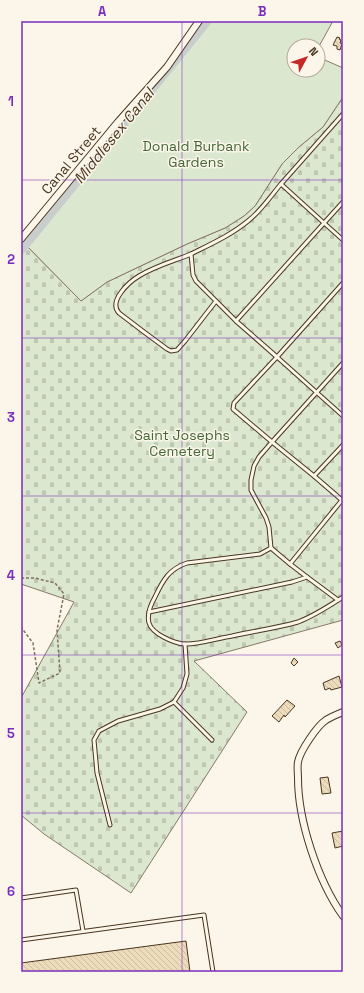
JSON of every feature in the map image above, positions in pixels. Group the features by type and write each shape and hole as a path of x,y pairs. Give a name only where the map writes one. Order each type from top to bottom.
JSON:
{"street":[{"name":"Canal Street","path":"21,239 118,122 167,67 199,21"},
{"path":"343,712 325,720 307,742 298,762 298,790 306,832 318,868 333,902 343,916"}],"lane":[{"path":"216,301 177,350 172,351 144,332 116,309 115,303 119,295 138,277 147,271 191,254 218,240 248,221 262,208 281,184 343,114"},
{"path":"281,184 343,240"},
{"path":"236,321 343,202"},
{"path":"191,254 193,275 196,280 236,321 343,416"},
{"path":"290,564 342,501 233,409 233,406 343,283"},
{"path":"338,600 271,548 269,527 266,518 251,490 251,480 256,462 343,363"},
{"path":"314,476 343,444"},
{"path":"271,548 260,554 187,563 177,567 160,585 149,612 149,623 152,629 163,637 185,644 212,640 298,622 312,616 343,597"},
{"path":"149,612 292,582 307,577"},
{"path":"110,825 97,773 94,740 99,731 118,721 160,709 174,702 183,688 187,674 185,644"},
{"path":"174,702 212,740"},
{"path":"21,898 76,890 83,931"},
{"path":"21,940 204,915 213,972"}],"path":[{"path":"21,578 35,578 55,584 64,594 57,630 60,673 38,683 33,643 21,627"}],"green space":[{"name":"Donald Burbank Gardens","path":"204,21 333,21 324,38 286,38 286,78 326,78 326,61 343,68 343,97 323,127 299,147 282,164 255,206 244,216 225,228 187,244 107,282 81,301 23,242 142,99"},
{"name":"Saint Josephs Cemetery","path":"343,97 343,620 194,661 247,712 131,893 44,834 21,815 21,698 74,602 21,584 21,245 23,242 81,301 107,282 187,244 225,228 244,216 255,206 282,164 299,147 323,127"}],"building":[{"path":"337,37 340,38 340,43 342,44 340,50 337,49 337,46 333,45"},
{"path":"340,641 342,645 338,648 335,643"},
{"path":"294,658 298,662 294,666 291,663"},
{"path":"339,676 342,687 325,690 323,683"},
{"path":"287,700 295,706 285,717 284,715 279,722 272,716"},
{"path":"328,777 331,793 322,794 320,778"},
{"path":"343,831 343,846 335,848 332,833"},
{"path":"186,941 190,972 21,972 21,963"}],"waterway":[{"name":"Middlesex Canal","path":"21,251 208,21"}]}
